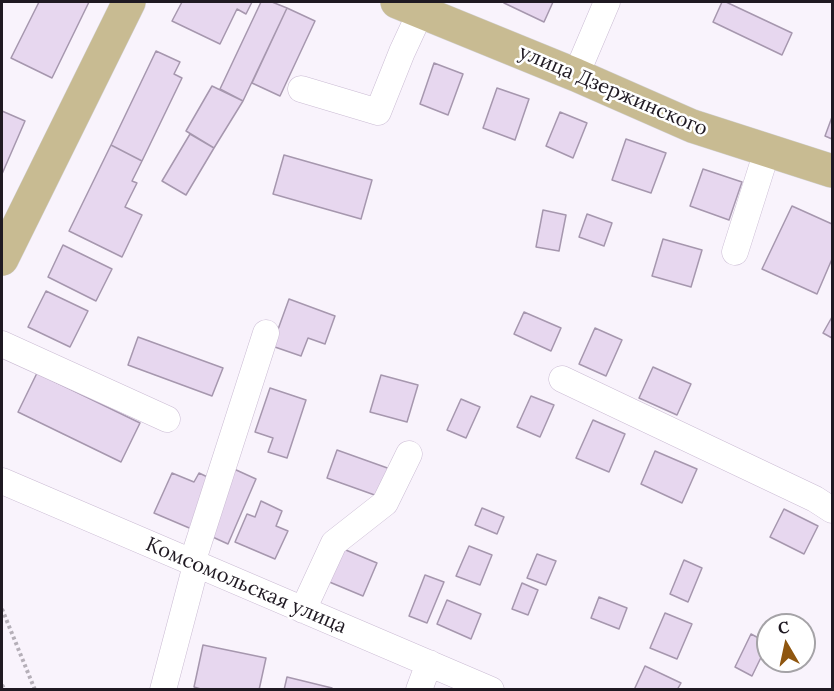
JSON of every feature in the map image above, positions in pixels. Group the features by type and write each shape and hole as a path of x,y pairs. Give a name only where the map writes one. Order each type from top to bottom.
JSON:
{"main road":[{"path":"2,259 129,2"},
{"name":"улица Дзержинского","path":"409,6 692,126 832,171"}],"street":[{"path":"576,75 607,2"},
{"path":"301,89 378,112 402,52 409,6"},
{"path":"735,252 767,151"},
{"path":"163,690 194,564 266,333"},
{"path":"2,344 167,419"},
{"path":"562,379 815,499 832,510"},
{"path":"303,610 334,543 385,503 409,454"},
{"name":"Комсомольская улица","path":"2,481 492,690"},
{"path":"419,690 429,663"}],"path":[{"path":"2,609 35,690"},
{"path":"2,685 5,690"}],"building":[{"path":"39,2 89,2 52,78 11,58"},
{"path":"182,2 252,2 246,14 237,9 220,44 172,21"},
{"path":"261,2 272,2 287,8 243,101 220,89"},
{"path":"504,2 553,2 544,22"},
{"path":"722,2 792,33 782,55 713,22"},
{"path":"287,8 315,21 280,96 252,83"},
{"path":"156,51 180,62 174,74 182,78 142,161 111,145"},
{"path":"434,63 463,74 448,115 420,104"},
{"path":"212,86 243,101 214,148 186,131"},
{"path":"497,88 529,99 515,140 483,128"},
{"path":"2,111 25,121 2,174"},
{"path":"560,112 587,123 573,158 546,146"},
{"path":"832,117 832,139 825,136"},
{"path":"190,134 214,148 186,195 162,181"},
{"path":"626,139 666,153 651,193 612,180"},
{"path":"111,145 142,161 132,181 137,183 125,207 142,215 122,257 69,231"},
{"path":"284,155 372,180 361,219 273,194"},
{"path":"703,169 742,182 729,220 690,206"},
{"path":"792,206 832,224 832,259 817,294 762,269"},
{"path":"543,210 566,215 559,251 536,247"},
{"path":"587,214 612,223 604,246 579,237"},
{"path":"663,239 702,250 691,287 652,276"},
{"path":"63,245 112,269 96,301 48,277"},
{"path":"46,291 88,311 70,347 28,327"},
{"path":"289,299 335,316 325,344 308,338 301,356 272,346"},
{"path":"524,312 561,328 551,351 514,334"},
{"path":"832,317 832,338 823,333"},
{"path":"595,328 622,340 606,376 579,364"},
{"path":"138,337 223,368 212,396 128,365"},
{"path":"653,367 691,384 677,415 639,398"},
{"path":"37,373 140,423 121,462 18,412"},
{"path":"381,375 418,385 407,422 370,412"},
{"path":"270,388 306,400 287,458 268,452 273,438 255,432"},
{"path":"531,396 554,405 540,437 517,427"},
{"path":"461,399 480,407 466,438 447,430"},
{"path":"593,420 625,434 609,472 576,458"},
{"path":"337,450 393,470 383,498 327,478"},
{"path":"655,451 697,469 682,503 641,484"},
{"path":"234,469 256,479 228,544 206,534"},
{"path":"172,473 194,482 199,473 216,481 194,530 154,513"},
{"path":"261,501 282,511 276,526 288,531 275,559 235,542 247,514 255,517"},
{"path":"482,508 504,517 497,534 475,525"},
{"path":"784,509 818,526 804,554 770,537"},
{"path":"469,546 492,555 480,585 456,576"},
{"path":"341,548 377,563 363,596 327,581"},
{"path":"537,554 556,561 546,585 527,578"},
{"path":"684,560 702,568 688,602 670,594"},
{"path":"425,575 444,582 427,623 409,616"},
{"path":"522,583 538,590 528,615 512,609"},
{"path":"599,597 627,608 619,629 591,618"},
{"path":"447,600 481,614 471,639 437,624"},
{"path":"665,613 692,624 677,659 650,648"},
{"path":"751,634 756,637 756,668 752,676 735,667"},
{"path":"203,645 266,658 259,690 204,690 194,687"},
{"path":"645,666 681,683 677,690 634,690"},
{"path":"287,677 332,688 332,690 284,690"}]}
